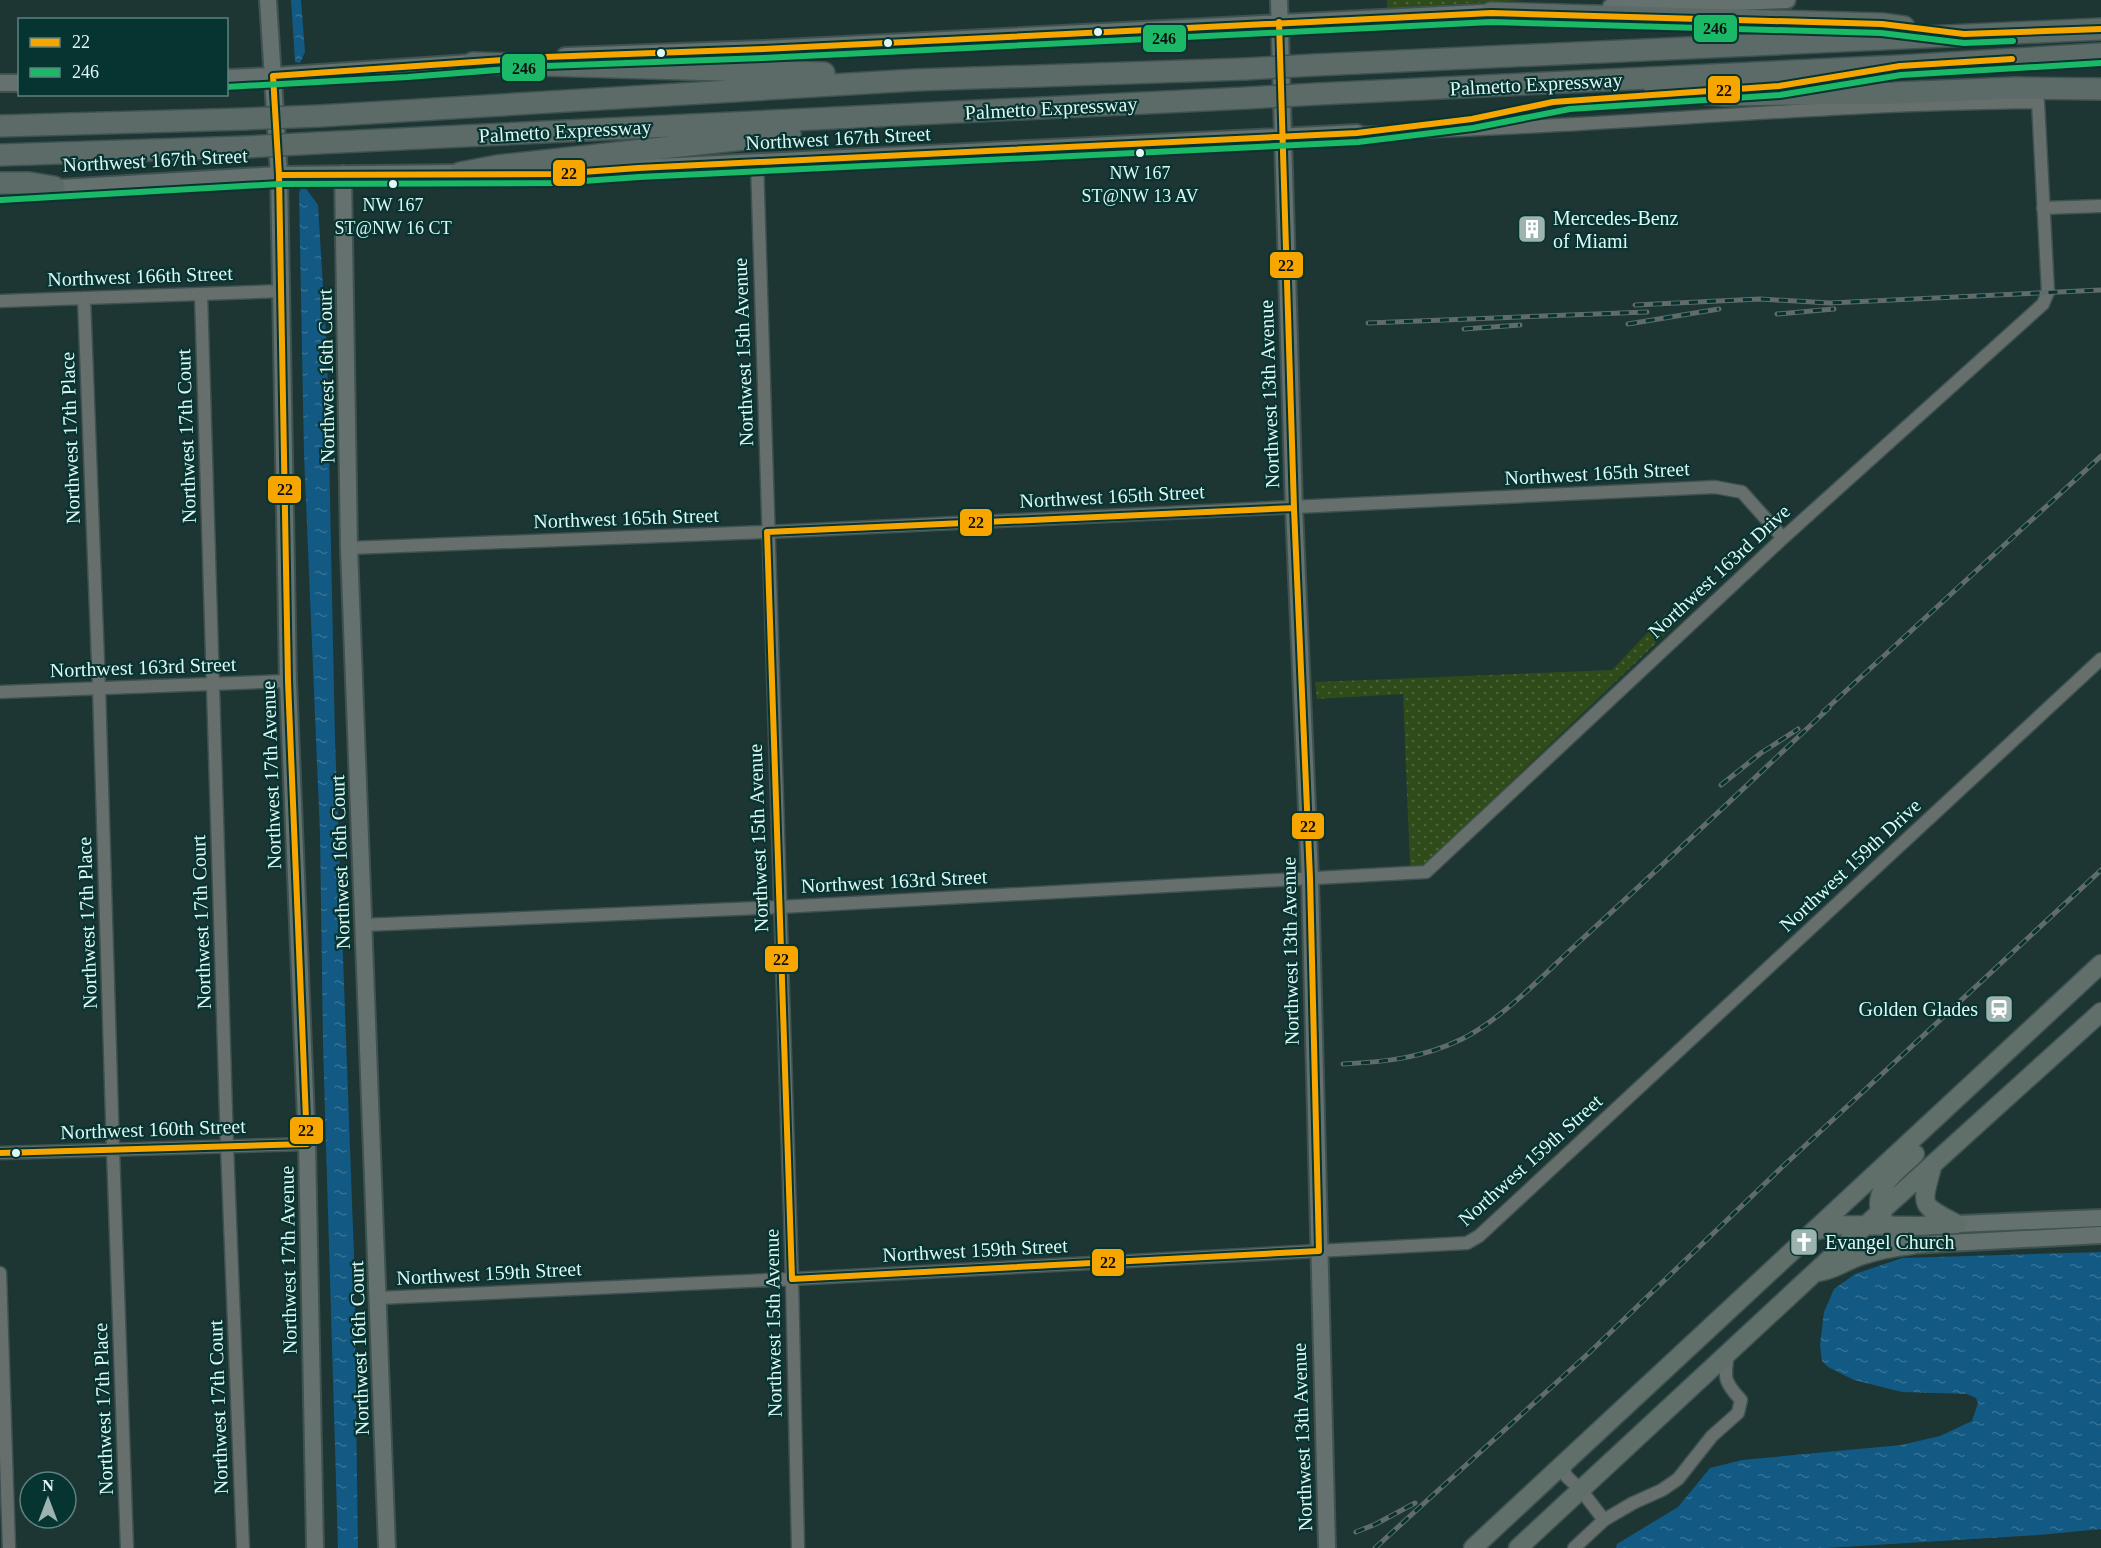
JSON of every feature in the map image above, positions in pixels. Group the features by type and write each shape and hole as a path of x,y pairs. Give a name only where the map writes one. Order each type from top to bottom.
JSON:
{"highway":[{"path":"1491,13 1882,24 1964,34"},
{"name":"Palmetto Expressway","path":"0,126 244,120 915,80 1245,69 2101,28"},
{"name":"Palmetto Expressway","path":"0,155 246,147 2101,54"},
{"path":"473,63 740,70 915,80"},
{"path":"1568,82 1725,94 1894,93 2015,87 2101,89"},
{"path":"2038,102 2101,103"},
{"path":"460,173 497,166 816,131 864,117"},
{"path":"0,183 30,183 54,187"}],"main road":[{"path":"1473,1548 2101,964"},
{"path":"1518,1548 1816,1272 1878,1221 1933,1165 2101,1012"},
{"path":"1878,1221 1880,1200 1885,1184 1949,1123 1961,1095"},
{"path":"1933,1165 1925,1190 1925,1203 1934,1213 1957,1224"},
{"path":"1878,1221 1912,1245"},
{"path":"1816,1230 1878,1221 1918,1226 1957,1224"},
{"path":"1816,1272 1835,1269 1858,1256 1887,1247 1912,1245"}],"street":[{"name":"Northwest 17th Avenue","path":"268,0 279,175 288,681 307,1144 315,1548"},
{"name":"Northwest 13th Avenue","path":"1279,0 1294,508 1310,878 1327,1548"},
{"path":"228,78 545,57 785,48 1279,22 1787,0"},
{"path":"0,83 18,83"},
{"path":"2038,102 2043,208 2101,206"},
{"name":"Northwest 167th Street","path":"0,192 279,175 555,174 1357,133 1468,131 1748,113 2038,102"},
{"name":"Northwest 15th Avenue","path":"757,162 792,1279 798,1548"},
{"name":"Northwest 16th Court","path":"343,174 349,548 387,1548"},
{"name":"Northwest 163rd Drive","path":"1426,872 1783,538 2043,304 2048,292 2043,208"},
{"name":"Northwest 166th Street","path":"0,300 282,291"},
{"name":"Northwest 17th Court","path":"201,294 227,1146 243,1548"},
{"name":"Northwest 17th Place","path":"84,298 127,1548"},
{"name":"Northwest 165th Street","path":"349,548 767,532 1716,487 1742,492 1783,538"},
{"name":"Northwest 159th Drive","path":"1626,1100 2101,659"},
{"name":"Northwest 163rd Street","path":"0,692 288,681"},
{"name":"Northwest 163rd Street","path":"363,925 780,907 1426,872"},
{"name":"Northwest 159th Street","path":"378,1298 792,1279 1467,1243 1479,1236 1626,1100"},
{"name":"Northwest 160th Street","path":"0,1153 307,1144"},
{"path":"1957,1224 2101,1218"},
{"path":"1912,1245 2101,1235"},
{"path":"0,1273 9,1548"},
{"path":"1574,1548 1604,1520 1633,1503 1662,1491 1678,1479 1712,1436 1738,1413 1741,1400 1726,1382 1728,1354"},
{"path":"1563,1465 1566,1476 1581,1490 1604,1520"}],"green space":[{"path":"1387,0 1525,0 1387,8"},
{"path":"1666,613 1679,621 1424,865 1410,866 1403,694 1317,699 1315,682 1612,670"}],"water":[{"path":"291,0 301,0 305,52 300,63 295,62"},
{"path":"301,187 305,187 318,205 327,353 335,739 354,1256 358,1548 338,1548 323,1045 320,834 304,454 299,193"},
{"path":"2101,1252 2101,1529 1827,1548 1616,1548 1617,1544 1678,1507 1710,1468 1742,1460 1901,1445 1940,1436 1972,1421 1978,1403 1976,1398 1967,1394 1902,1392 1854,1380 1828,1367 1822,1361 1820,1345 1824,1312 1834,1289 1855,1274 1902,1258"}],"railway":[{"path":"1635,305 1760,299 1830,303 2101,290"},
{"path":"1628,324 1719,309"},
{"path":"1777,314 1834,309"},
{"path":"1368,323 1647,312"},
{"path":"1464,329 1520,325"},
{"path":"1823,712 2101,456"},
{"path":"1343,1064 1418,1055 1462,1039 1478,1030 1538,981 1829,708"},
{"path":"1721,785 1761,753 1798,729"},
{"path":"1375,1548 1590,1352 1780,1169 2101,870"},
{"path":"1356,1532 1415,1503"}],"transit line":[{"name":"22","path":"0,1153 307,1144 288,681 279,175 273,76 545,57 763,49 1491,13 1882,24 1964,34 2101,29"},
{"name":"22","path":"1279,22 1294,508"},
{"name":"246","path":"228,87 408,77 546,66 763,58 1491,22 1881,33 1964,43 2013,41"},
{"name":"22","path":"279,175 555,174 1357,133 1472,119 1553,102 1779,86 1900,66 2012,59"},
{"name":"246","path":"1,200 279,184 555,183 1358,142 1473,128 1570,109 1780,95 1901,75 2101,63"},
{"name":"22","path":"1294,508 1310,878 1319,1251 792,1279 767,532 1294,508"}],"place":[{"name":"NW 167 ST@NW 13 AV","path":"1140,153"},
{"name":"NW 167 ST@NW 16 CT","path":"393,184"},
{"name":"Mercedes-Benz of Miami","path":"1532,229"},
{"name":"Golden Glades","path":"1999,1009"},
{"name":"Evangel Church","path":"1804,1242"}]}
